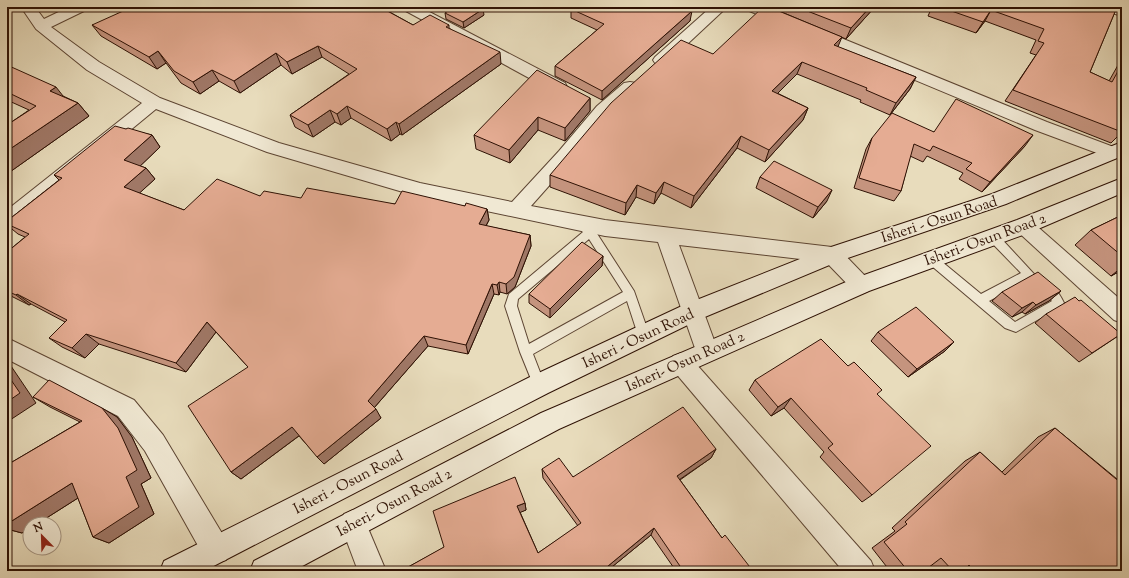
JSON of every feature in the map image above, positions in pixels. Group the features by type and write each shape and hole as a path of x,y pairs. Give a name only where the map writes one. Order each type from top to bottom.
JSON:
{"main road":[{"name":"Isheri - Osun Road","path":"174,571 539,385 643,334 692,312 832,255 999,199 1117,151"},
{"name":"Isheri- Osun Road 2","path":"264,571 550,421 861,284 1024,226 1122,185"}],"street":[{"path":"28,7 40,26 93,66 154,102 273,148 420,190 605,228 832,255 861,284"},
{"path":"40,26 81,7"},
{"path":"409,7 576,96"},
{"path":"516,210 565,156 596,107 647,72 720,7"},
{"path":"752,7 1034,123 1117,151"},
{"path":"1107,7 1122,12"},
{"path":"7,221 154,102"},
{"path":"1024,226 1122,314"},
{"path":"665,234 707,351"},
{"path":"7,348 126,408 154,443 216,550"},
{"path":"681,363 861,571"},
{"path":"353,524 372,571"}],"lane":[{"path":"574,221 590,232 630,294 643,334"},
{"path":"539,385 526,352 511,306 513,297 590,232"},
{"path":"931,259 1009,326 1016,327 1058,303 1056,298 1029,274 993,237"},
{"path":"980,300 1029,274"},
{"path":"526,352 630,294"}],"building":[{"path":"132,7 380,7 413,25 430,15 449,25 446,27 500,52 399,124 396,122 387,129 347,106 337,114 330,110 308,125 290,115 357,69 318,46 287,62 276,53 234,81 212,70 193,82 174,71 158,51 149,57 92,25"},
{"path":"454,7 481,7 483,9 463,22 445,13"},
{"path":"573,7 685,7 684,8 692,11 602,91 555,66 604,24 571,9"},
{"path":"763,7 769,7 842,37 834,45 916,77 896,103 866,90 867,88 802,62 772,91 808,108 769,150 741,136 694,196 664,182 656,193 637,185 626,203 550,175 611,103 681,40 713,54"},
{"path":"797,7 870,7 851,28"},
{"path":"940,7 1117,7 1090,72 1112,82 1122,64 1122,132 1013,90 1044,43 1038,41 1044,29 991,10 983,22"},
{"path":"7,65 56,87 50,91 78,103 7,151 7,125 36,106 7,92"},
{"path":"537,70 590,98 565,128 538,117 509,150 474,135"},
{"path":"956,99 1033,135 990,182 966,169 972,163 933,146 930,151 914,144 901,191 859,178 872,138 892,113 934,132"},
{"path":"115,126 152,135 124,160 146,168 124,187 184,210 217,179 260,196 264,191 301,198 307,188 395,204 402,191 465,206 466,203 487,209 479,224 530,235 514,277 506,284 499,282 497,285 492,284 466,345 424,336 368,401 376,409 317,457 292,427 231,472 188,406 248,367 207,322 176,363 86,334 72,348 49,338 67,320 17,294 16,295 7,291 7,252 29,234 7,224 7,221 62,178 54,175"},
{"path":"774,161 832,190 818,207 760,177"},
{"path":"1122,215 1122,256 1091,230"},
{"path":"582,242 603,256 550,309 529,294"},
{"path":"1038,272 1061,291 1036,305 1033,302 1022,308 1002,292"},
{"path":"1075,297 1079,301 1081,300 1121,334 1092,353 1046,314"},
{"path":"916,307 954,342 917,369 878,332"},
{"path":"821,339 848,366 854,362 882,390 877,394 931,446 872,495 828,448 833,444 791,398 778,407 755,380"},
{"path":"7,374 20,393 7,402"},
{"path":"49,380 102,408 118,428 137,470 126,477 139,507 93,537 72,483 7,524 7,465 82,421 33,397"},
{"path":"683,407 716,449 677,476 722,538 725,535 753,571 680,571 682,569 654,528 602,571 401,571 444,547 433,511 515,477 525,503 517,506 538,553 581,523 542,469 559,458 573,477"},
{"path":"1055,428 1122,484 1122,571 975,571 969,565 963,571 953,571 941,558 924,571 908,571 884,542 907,524 905,522 980,452 1005,475"},
{"path":"333,568 334,571 327,571"}]}
